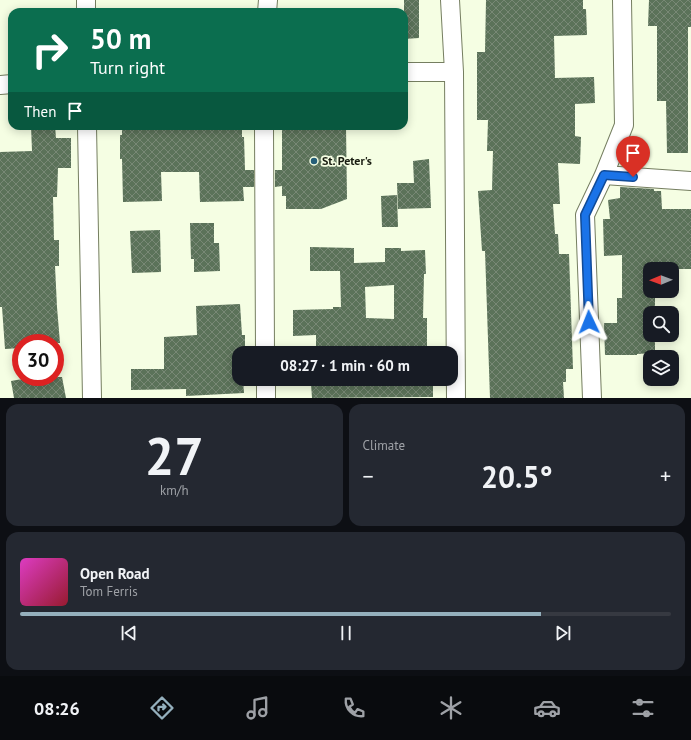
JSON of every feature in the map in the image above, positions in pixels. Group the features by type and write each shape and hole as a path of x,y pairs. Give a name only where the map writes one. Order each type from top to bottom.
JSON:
{"street":[{"path":"450,0 454,72 456,398"},
{"path":"592,398 585,215 604,175 624,125 622,0"},
{"path":"408,72 454,72"},
{"path":"87,130 92,398"},
{"path":"264,130 265,346"},
{"path":"604,175 691,181"},
{"path":"266,386 266,398"}],"building":[{"path":"404,0 419,0 419,38 408,39 408,8 404,8"},
{"path":"486,0 583,0 583,9 586,9 587,35 554,36 555,78 594,77 595,103 575,104 575,136 581,137 580,164 558,163 560,204 553,204 555,234 558,234 559,254 569,254 573,369 566,369 566,382 563,382 564,398 490,398 485,251 482,251 478,191 492,190 493,151 487,151 488,120 477,120 477,52 485,52"},
{"path":"649,0 691,0 691,27 688,27 688,153 667,153 666,101 657,101 657,26 648,26"},
{"path":"31,130 55,130 56,138 71,138 71,168 58,168 57,197 53,197 54,240 59,240 59,266 55,266 59,334 12,334 12,349 5,349 2,307 0,307 0,152 32,151"},
{"path":"122,130 242,130 242,137 244,137 245,170 254,170 254,187 243,187 244,201 200,202 199,172 161,172 162,201 123,202 122,159 120,159 120,135 122,135"},
{"name":"St. Peter's","path":"282,130 346,130 347,199 321,209 286,209 286,196 282,196 282,186 275,187 275,170 282,170"},
{"path":"429,159 431,208 398,209 397,183 414,183 413,161"},
{"path":"620,187 654,189 654,191 661,191 662,209 691,209 691,269 679,269 679,262 643,262 643,298 655,298 655,306 643,306 643,342 655,342 655,350 643,350 643,354 637,355 605,355 604,323 617,323 617,298 622,298 622,255 604,256 603,219 610,219 608,200 620,198"},
{"path":"397,195 398,227 382,227 381,196"},
{"path":"190,223 214,223 214,243 219,243 220,271 194,272 194,259 191,259"},
{"path":"160,230 161,272 132,273 130,231"},
{"path":"310,247 354,248 354,263 385,262 385,248 401,248 401,251 425,250 426,274 424,274 423,318 427,318 427,346 316,346 316,335 293,336 293,310 333,309 333,307 341,307 340,271 310,271","holes":["394,285 394,319 366,318 365,287"]},
{"path":"240,304 242,335 245,335 245,346 232,346 232,386 244,386 244,393 186,396 186,389 131,390 131,369 164,369 164,337 197,335 196,306"},
{"path":"11,381 12,386 64,386 66,398 14,398"},
{"path":"311,386 433,386 433,397 312,398"}],"place":[{"name":"St. Peter's","path":"314,161"}],"route":[{"path":"589,322 585,215 604,175 633,177"}]}
